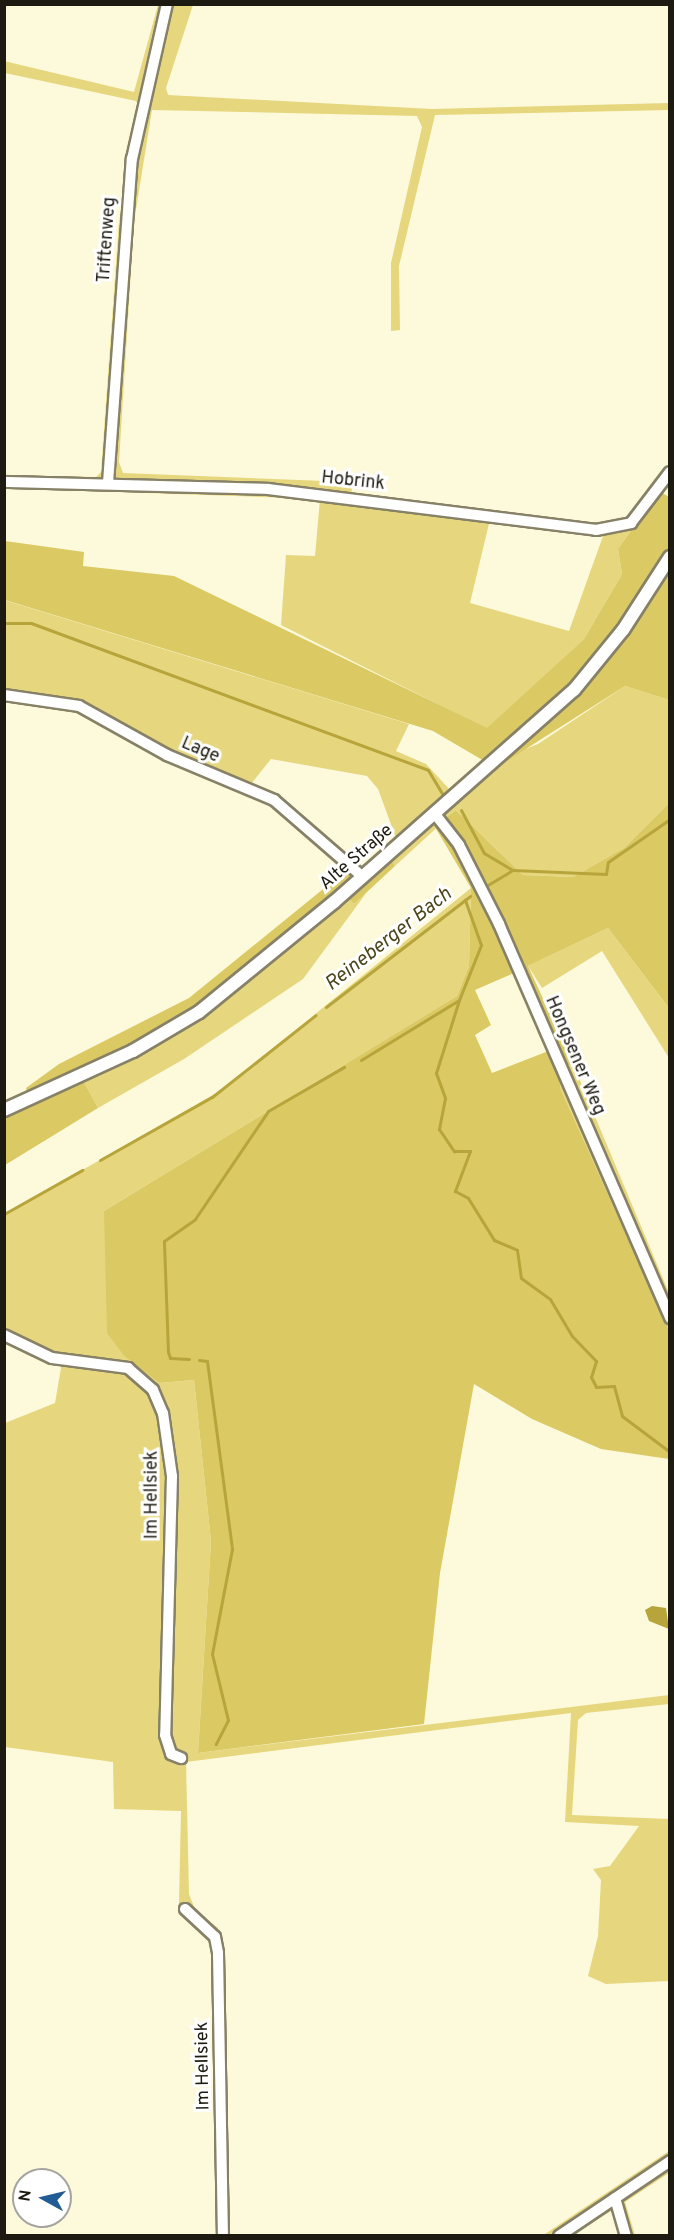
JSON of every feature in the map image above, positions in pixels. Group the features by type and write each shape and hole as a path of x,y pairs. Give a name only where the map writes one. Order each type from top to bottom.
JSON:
{"main road":[{"name":"Alte Straße","path":"4,1110 133,1051 199,1012 363,877 574,690 623,630 669,557"}],"street":[{"name":"Triftenweg","path":"108,483 132,159 167,4"},
{"name":"Hobrink","path":"4,482 268,489 596,530 631,524 669,472"},
{"name":"Lage","path":"4,695 79,706 167,754 274,800 363,877"},
{"name":"Hongsener Weg","path":"435,814 459,845 499,924 669,1318"},
{"name":"Im Hellsiek","path":"4,1335 52,1358 128,1368 153,1390 163,1413 172,1476 165,1735 171,1754 181,1758"},
{"name":"Im Hellsiek","path":"185,1909 215,1937 219,1953 223,2235"},
{"path":"559,2235 669,2161"},
{"path":"615,2198 626,2235"}],"shaded area":[{"path":"158,5 193,5 166,88 168,95 432,109 669,103 669,110 435,115 399,266 400,330 391,331 391,263 422,127 417,116 152,110 134,222 119,462 123,473 351,482 352,494 492,511 470,603 569,631 607,525 629,520 659,491 618,549 622,574 584,639 487,729 281,625 286,555 315,556 320,499 5,488 5,475 96,477 101,472 119,222 139,106 136,101 5,73 4,61 134,92"},
{"path":"659,491 669,497 669,700 625,686 496,768 433,731 5,600 5,541 84,552 83,566 174,576 487,728 584,639 622,574 618,549"},
{"path":"4,600 409,724 396,751 426,764 453,793 489,763 538,744 625,686 669,700 669,803 624,848 573,877 523,875 456,810 395,866 386,853 357,878 271,803 165,759 77,712 5,700","holes":["271,759 367,776 378,789 396,838 361,867 293,808 251,784"]},
{"path":"669,803 669,1008 608,928 528,966 573,1064 557,1068 561,1090 669,1330 669,1459 601,1449 532,1419 474,1384 440,1573 424,1724 198,1753 211,1541 194,1380 159,1383 125,1357 107,1333 104,1211 457,996 469,966 471,888 435,827 456,810 523,875 573,877 624,848","holes":["516,972 551,1050 492,1073 475,1035 491,1025 475,990"]},
{"path":"386,853 395,866 354,904 339,889 196,1009 78,1071 98,1108 5,1165 5,1113 30,1101 26,1088 59,1064 189,998 349,868 356,877"},
{"path":"471,888 469,966 457,996 104,1211 125,1357 159,1383 194,1380 211,1541 198,1753 669,1695 669,1704 586,1713 578,1720 572,1815 669,1819 669,1981 606,1984 588,1976 598,1936 601,1880 593,1869 610,1866 639,1826 565,1822 571,1713 186,1762 189,1894 196,1912 218,1928 222,1951 215,1952 212,1939 183,1915 179,1903 181,1811 114,1809 113,1762 5,1747 5,1423 55,1403 62,1362 5,1339 4,1215 220,1091"},
{"path":"339,889 354,904 367,892 303,979 184,1059 98,1108 78,1071 157,1032"},
{"path":"608,928 669,1008 669,1058 602,951 542,988 528,966"},
{"path":"573,1064 669,1293 669,1330 561,1090 557,1068"},
{"path":"652,1606 666,1608 669,1629 649,1621 645,1610"},
{"path":"669,2151 669,2173 625,2202 635,2235 623,2235 614,2209 573,2235 542,2236"}],"waterway":[{"path":"4,623 31,623 428,770 443,795"},
{"path":"461,810 484,853 512,870"},
{"name":"Reineberger Bach","path":"486,886 513,870 606,874 608,862 670,819"},
{"name":"Reineberger Bach","path":"326,1007 470,896"},
{"path":"361,1060 459,1000 481,945 465,900"},
{"path":"459,1000 436,1073 445,1098 439,1129 454,1151 470,1151 455,1191 468,1198 494,1240 517,1250 521,1278 550,1299 572,1336 596,1361 591,1377 596,1387 614,1386 622,1416 670,1452"},
{"name":"Reineberger Bach","path":"100,1160 212,1097 316,1015"},
{"path":"189,1359 170,1358 168,1352 164,1241 195,1219 268,1111 344,1067"},
{"name":"Reineberger Bach","path":"4,1214 82,1170"},
{"path":"199,1360 207,1361 232,1549 212,1654 228,1720 216,1744"}]}
